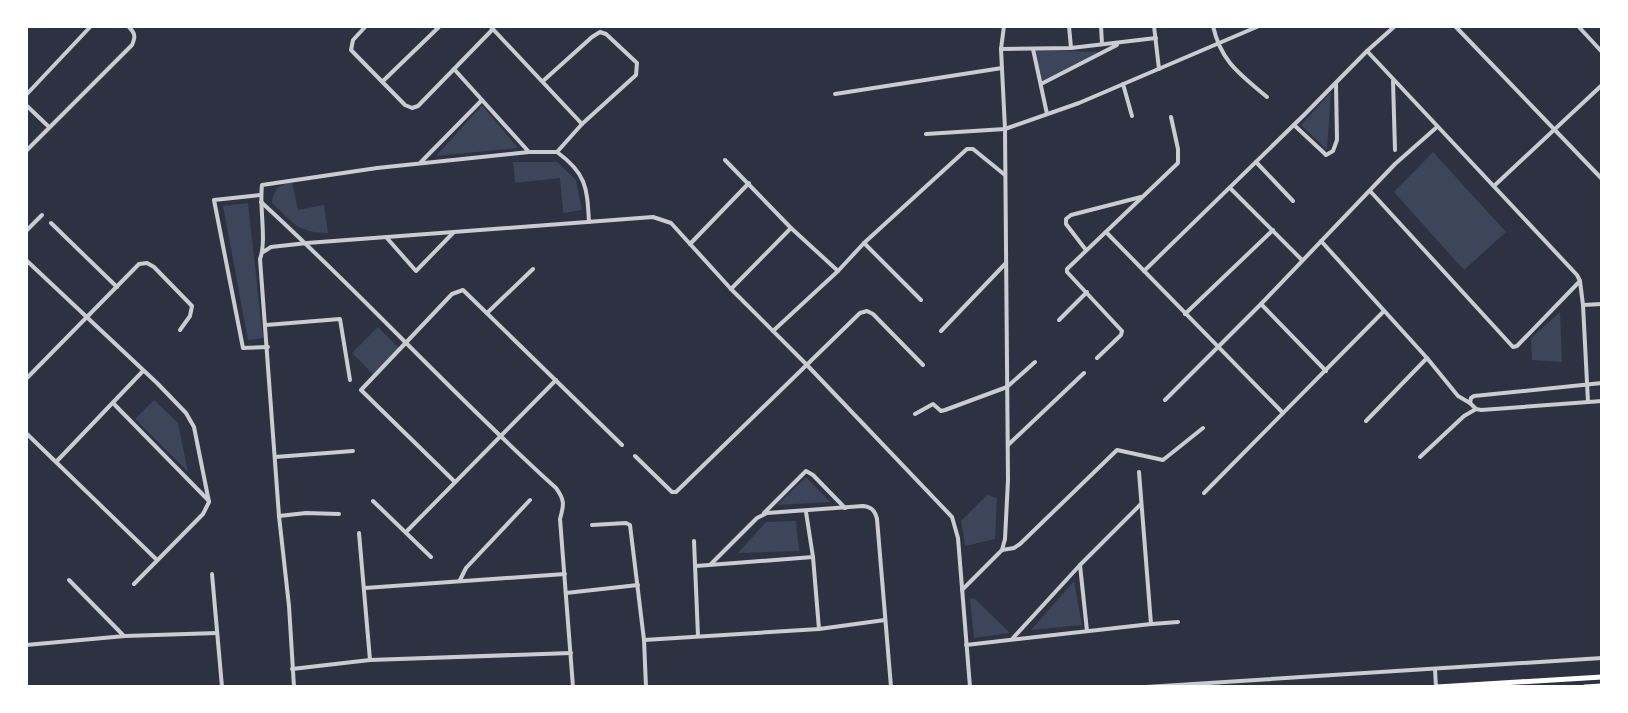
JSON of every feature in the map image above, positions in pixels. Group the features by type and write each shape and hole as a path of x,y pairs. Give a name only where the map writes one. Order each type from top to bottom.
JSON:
{"main road":[{"path":"1436,687 1602,677"},
{"path":"1585,687 1602,686"}],"street":[{"path":"26,95 91,26"},
{"path":"26,151 132,45 136,38 128,26"},
{"path":"366,26 353,40 351,50 405,105 412,108 418,106 492,27 582,124"},
{"path":"962,590 996,558 1005,539 1008,445 1006,176 1001,49 1004,26"},
{"path":"1069,26 1071,48"},
{"path":"1101,26 1102,44"},
{"path":"1154,26 1159,69"},
{"path":"1213,26 1217,44 1231,65 1267,97"},
{"path":"926,134 1005,129 1079,103 1259,26"},
{"path":"1144,271 1395,26"},
{"path":"1455,26 1602,179"},
{"path":"1578,26 1602,52"},
{"path":"383,81 436,27"},
{"path":"543,81 600,32 637,63 636,75 582,124 557,152"},
{"path":"1001,49 1071,48 1156,38"},
{"path":"1041,84 1120,44"},
{"path":"1033,49 1047,114"},
{"path":"1367,51 1573,269 1580,281 1583,305 1588,402"},
{"path":"454,68 529,152"},
{"path":"835,94 1002,68"},
{"path":"1393,79 1395,150"},
{"path":"1294,125 1326,155 1333,151 1337,140 1336,82"},
{"path":"1123,84 1132,116"},
{"path":"1494,186 1602,85"},
{"path":"419,164 482,100"},
{"path":"26,105 49,127"},
{"path":"1097,358 1122,331 1067,272 1069,266 1178,163 1171,117"},
{"path":"1165,400 1395,164 1437,127"},
{"path":"773,331 967,149 973,149 1006,176"},
{"path":"294,687 260,259 263,252 262,185 419,164 529,152 557,152 586,184 589,222"},
{"path":"725,160 838,271"},
{"path":"1256,162 1293,201"},
{"path":"690,244 749,183"},
{"path":"1229,188 1302,260"},
{"path":"1370,191 1513,347 1580,281"},
{"path":"1086,250 1066,224 1066,219 1071,215 1142,197"},
{"path":"268,347 243,348 214,200 260,198 563,496 565,503 560,519 573,687"},
{"path":"26,231 42,215"},
{"path":"263,252 271,247 307,243 653,217 671,223 952,517 958,538 970,687"},
{"path":"51,223 117,287"},
{"path":"731,289 791,228"},
{"path":"1185,314 1273,230"},
{"path":"386,237 416,271 454,232"},
{"path":"1106,232 1283,414"},
{"path":"1321,241 1458,396 1476,409 1602,401"},
{"path":"864,243 921,300"},
{"path":"26,260 143,371 190,419 194,427 209,502 203,514 134,584"},
{"path":"26,370 28,377 139,264 147,263 154,267 192,306 190,316 180,330"},
{"path":"941,331 1006,263"},
{"path":"487,313 533,269"},
{"path":"455,482 361,390 456,291 463,290 622,445"},
{"path":"1059,320 1087,292"},
{"path":"1261,304 1326,371"},
{"path":"1583,305 1602,304"},
{"path":"635,456 672,492 676,492 860,313 867,311 873,314 923,365"},
{"path":"1204,493 1384,311"},
{"path":"266,325 340,319 350,380"},
{"path":"1366,421 1427,358"},
{"path":"915,414 933,404 941,411 945,410 1007,387 1035,362"},
{"path":"56,462 143,371"},
{"path":"1008,445 1084,373"},
{"path":"406,532 556,380"},
{"path":"1470,403 1474,396 1602,383"},
{"path":"113,403 209,502"},
{"path":"1420,457 1464,416 1476,409"},
{"path":"1002,550 1020,544 1117,450 1163,460 1203,428"},
{"path":"26,433 157,560"},
{"path":"275,457 353,451"},
{"path":"711,564 806,471 845,508"},
{"path":"1139,472 1151,624"},
{"path":"460,580 466,568 530,500"},
{"path":"373,501 431,557"},
{"path":"1012,639 1141,504"},
{"path":"761,515 869,507 876,514 891,687"},
{"path":"806,511 819,629"},
{"path":"279,516 339,514"},
{"path":"592,525 630,525 644,640 646,687"},
{"path":"359,533 370,660"},
{"path":"694,541 698,636"},
{"path":"696,566 813,557"},
{"path":"1080,565 1087,632"},
{"path":"212,574 222,687"},
{"path":"365,588 565,574"},
{"path":"69,580 125,636"},
{"path":"566,593 638,585"},
{"path":"644,640 819,629 885,620"},
{"path":"966,645 1178,622"},
{"path":"26,645 125,636 217,633"},
{"path":"292,669 370,660 571,653"},
{"path":"1146,687 1602,658"},
{"path":"1435,669 1436,687"}],"shaded area":[{"path":"1035,50 1099,52 1042,81"},
{"path":"1331,92 1327,150 1301,125"},
{"path":"482,105 518,148 436,156"},
{"path":"1433,152 1506,232 1464,270 1394,192"},
{"path":"513,162 557,162 576,180 582,210 563,213 560,178 515,183"},
{"path":"292,182 298,210 324,205 328,233 302,229 272,203 278,188"},
{"path":"248,203 263,338 248,340 223,206"},
{"path":"1560,312 1562,362 1532,360 1531,338"},
{"path":"378,327 399,348 374,375 352,353"},
{"path":"154,400 178,423 188,472 135,419"},
{"path":"806,477 830,502 777,505"},
{"path":"987,495 997,498 995,539 965,546 961,521"},
{"path":"796,521 799,551 738,553 766,522"},
{"path":"1074,581 1082,625 1031,630"},
{"path":"974,598 1010,633 974,638 970,599"}]}
